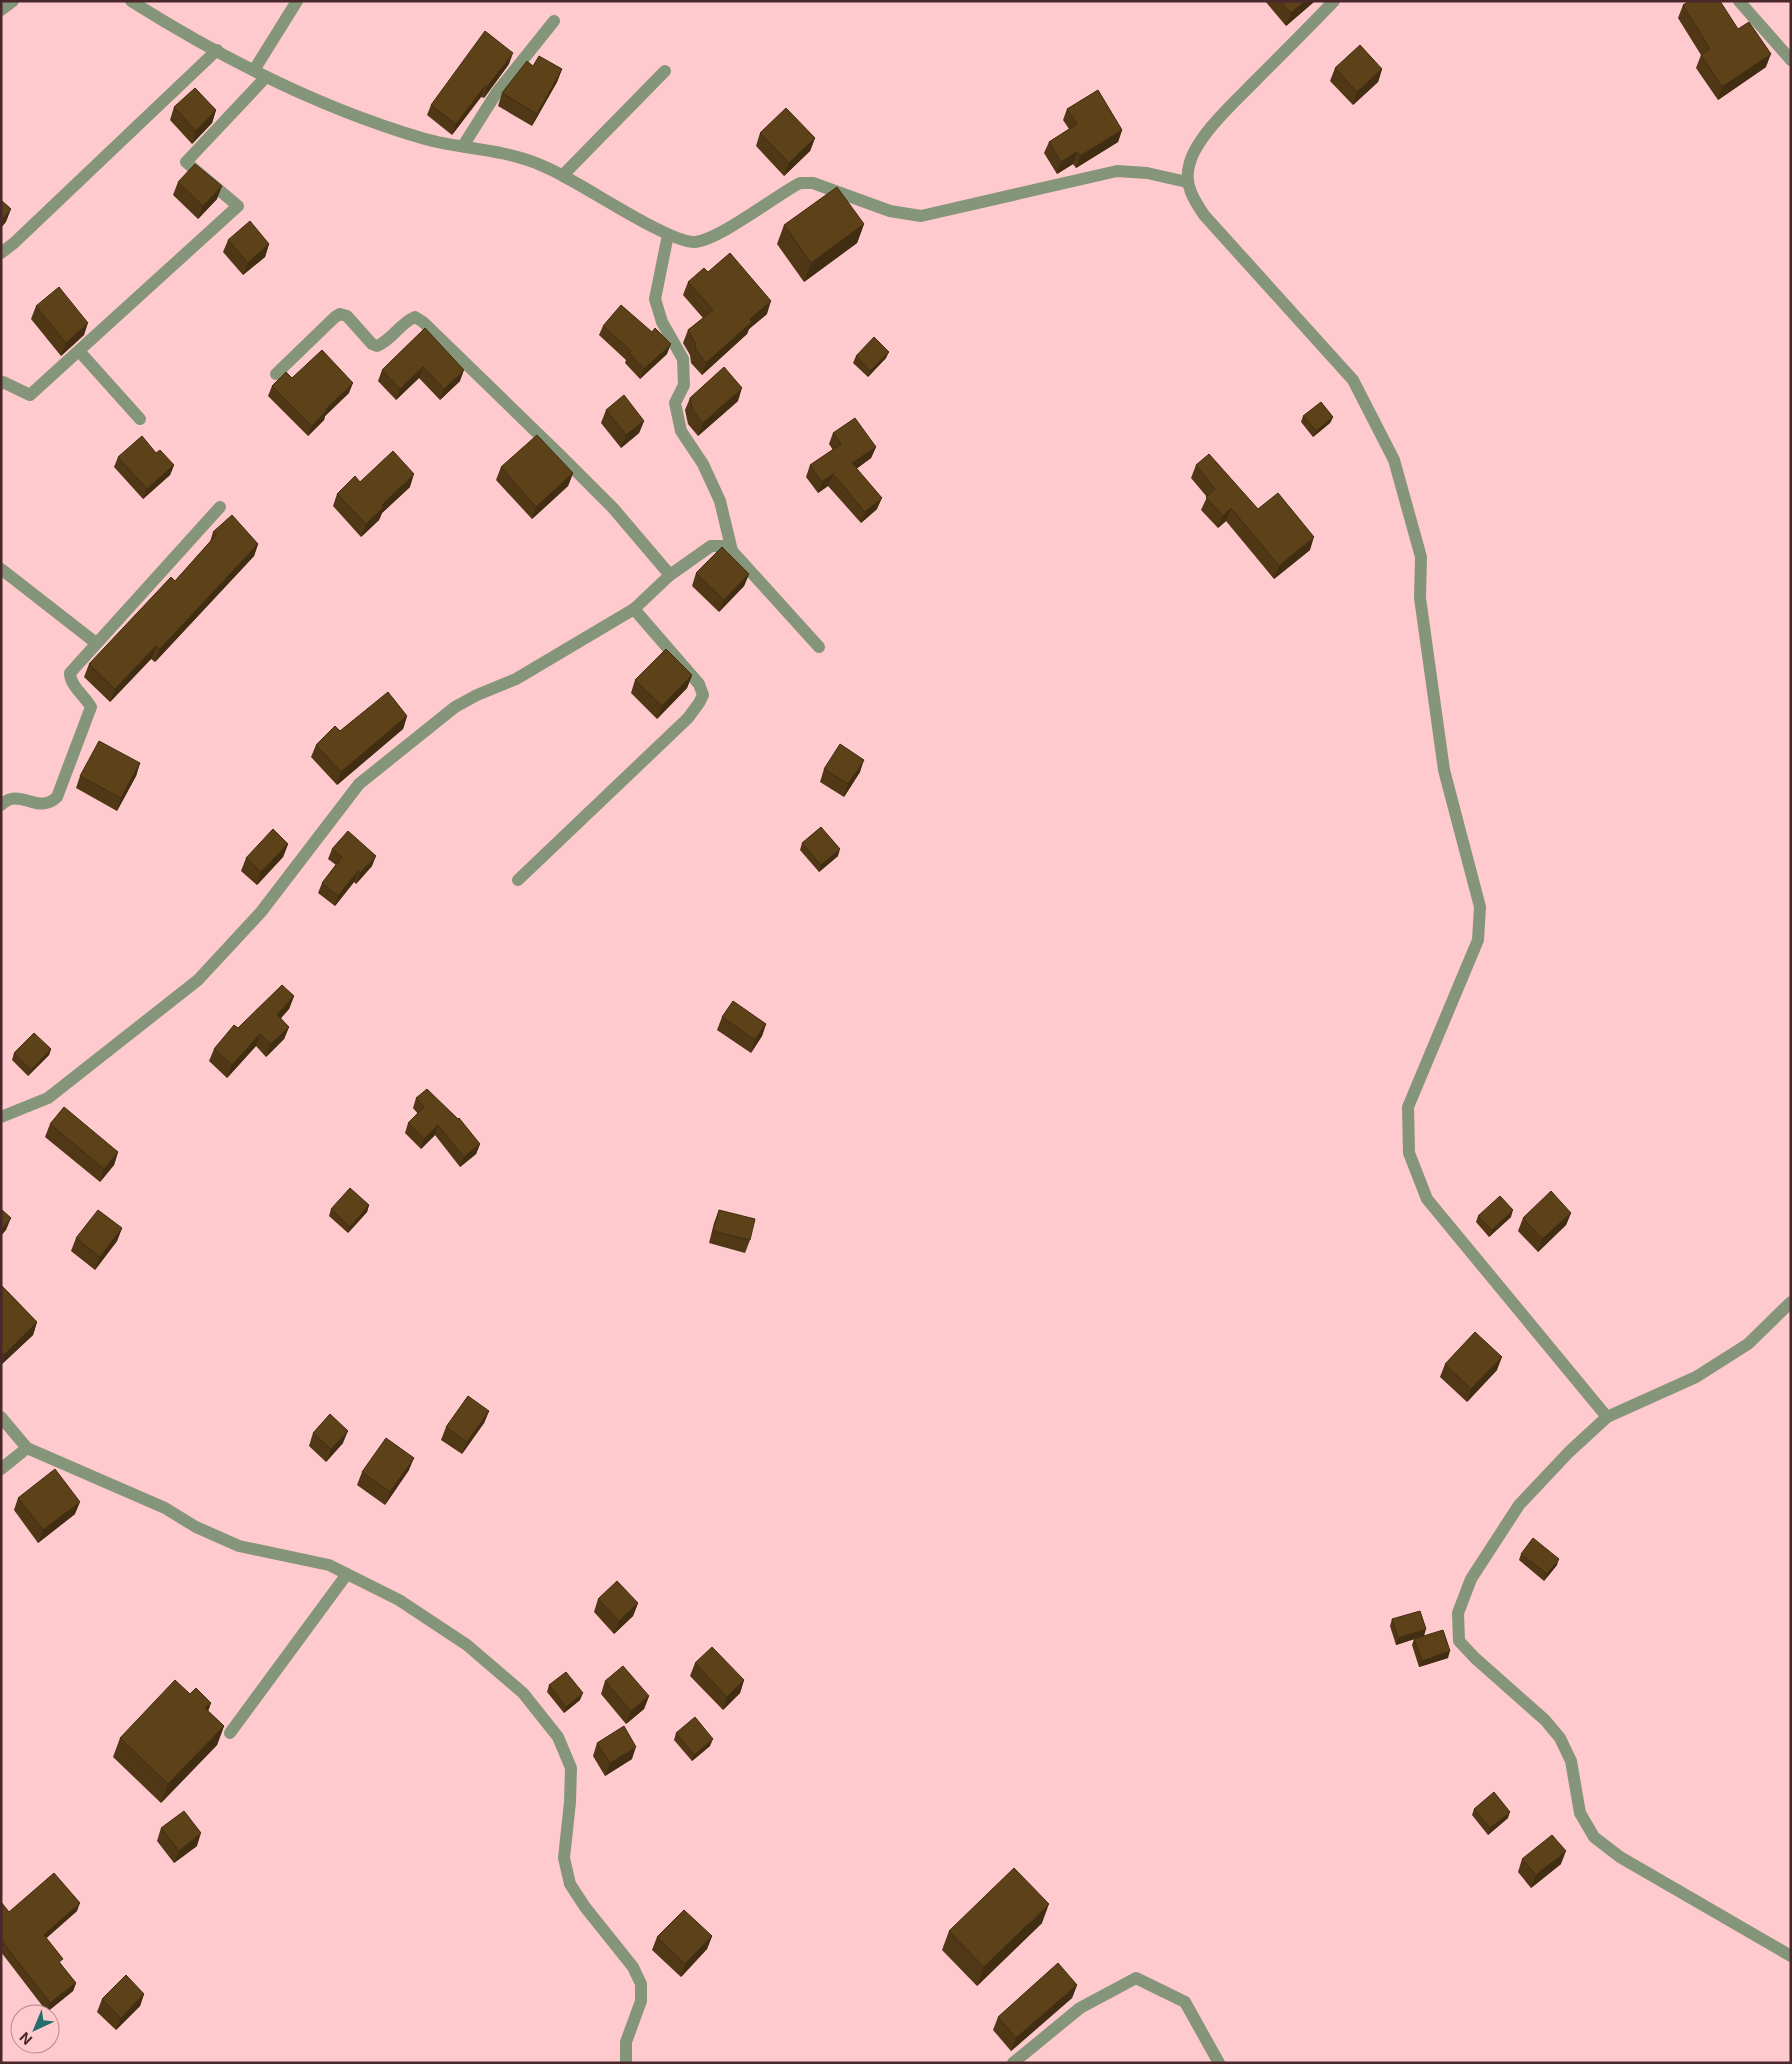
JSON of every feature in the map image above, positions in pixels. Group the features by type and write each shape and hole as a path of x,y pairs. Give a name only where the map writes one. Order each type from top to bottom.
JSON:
{"street":[{"path":"1,10 13,1"},
{"path":"131,1 266,77 318,101 426,139 484,149 533,162 563,175 668,235 694,242 715,235 800,183 812,183 890,211 921,216 1117,171 1148,173 1188,182"},
{"path":"254,70 297,1"},
{"path":"1334,1 1215,122 1193,153 1188,167 1188,182 1193,198 1204,215 1353,380 1394,460 1421,557 1420,598 1444,770 1480,907 1478,940 1408,1107 1409,1153 1427,1198 1607,1417"},
{"path":"1740,1 1791,60"},
{"path":"463,146 496,92 554,21"},
{"path":"1,253 14,244 217,50"},
{"path":"563,175 666,71"},
{"path":"1,384 3,382 30,395 238,206 186,162 266,77"},
{"path":"668,235 655,299 662,322 683,359 684,385 675,403 681,431 703,464 720,502 732,551"},
{"path":"276,374 340,314 347,316 372,344 377,346 384,343 409,320 415,317 423,322 560,454 613,508 670,574"},
{"path":"79,350 140,419"},
{"path":"1,805 10,798 18,798 42,805 50,803 57,797 91,707 87,699 71,681 70,673 220,507"},
{"path":"1,1117 48,1098 198,980 261,912 359,784 383,764 464,700 516,679 634,610 670,574 711,546 724,546 732,551 819,647"},
{"path":"1,569 96,643"},
{"path":"518,880 688,718 703,695 700,684 634,610"},
{"path":"1791,1302 1748,1344 1696,1377 1607,1417 1569,1452 1519,1505 1471,1579 1458,1612 1460,1641 1475,1658 1545,1720 1560,1738 1571,1761 1580,1814 1594,1837 1620,1857 1791,1956"},
{"path":"1,1417 28,1448 165,1508 196,1527 239,1546 328,1565 399,1600 468,1645 523,1694 558,1737 571,1768 570,1802 564,1858 570,1884 585,1908 633,1967 641,1984 641,2000 626,2042 626,2063"},
{"path":"1,1469 28,1448"},
{"path":"230,1733 347,1574"},
{"path":"1013,2063 1080,2008 1136,1978 1186,2002 1219,2063"}],"building":[{"path":"1280,1 1305,1 1291,13"},
{"path":"1689,1 1720,1 1738,29 1749,22 1771,54 1722,87 1701,55 1710,49 1683,5"},
{"path":"485,31 513,53 456,124 431,105"},
{"path":"1360,45 1382,69 1357,92 1335,68"},
{"path":"539,56 562,69 537,114 502,93 527,61 533,66"},
{"path":"195,88 216,110 196,131 174,107"},
{"path":"1098,90 1122,130 1080,156 1077,152 1061,162 1049,142 1077,124 1067,109"},
{"path":"786,108 815,138 789,163 760,133"},
{"path":"195,164 222,186 203,206 178,182"},
{"path":"837,187 864,224 811,263 784,225"},
{"path":"1,200 11,209 1,220"},
{"path":"250,221 269,244 248,263 228,240"},
{"path":"730,253 771,301 750,319 752,322 706,363 696,350 695,343 688,330 713,310 688,282 704,268 708,272"},
{"path":"59,287 88,323 66,343 36,306"},
{"path":"621,305 652,332 655,328 671,344 644,369 629,353 631,351 603,326"},
{"path":"425,328 464,370 444,389 423,367 400,389 382,370"},
{"path":"874,337 889,352 870,371 856,356"},
{"path":"322,350 353,383 326,409 312,426 272,386 286,372 292,378"},
{"path":"724,367 742,388 703,423 693,411 690,398"},
{"path":"624,395 644,421 626,435 606,410"},
{"path":"1321,402 1333,417 1316,431 1303,416"},
{"path":"855,418 876,447 852,463 882,498 865,512 833,474 822,482 810,465 841,444 833,433"},
{"path":"537,435 573,473 536,507 501,467"},
{"path":"142,436 156,453 160,450 174,465 147,489 118,457"},
{"path":"393,451 414,474 382,505 384,507 366,524 337,494 355,476 360,482"},
{"path":"1209,454 1258,509 1278,493 1314,537 1279,566 1231,508 1223,516 1206,497 1215,489 1196,465"},
{"path":"232,515 258,544 160,649 156,646 115,689 89,664 171,577 175,581 216,535 213,532"},
{"path":"722,547 749,574 724,600 696,573"},
{"path":"666,649 692,675 662,706 635,680"},
{"path":"388,692 407,716 341,772 316,745 335,726 340,731"},
{"path":"99,741 140,763 121,798 80,776"},
{"path":"840,744 864,760 848,784 824,769"},
{"path":"821,827 840,849 821,865 802,843"},
{"path":"273,829 288,844 261,872 246,858"},
{"path":"348,831 376,856 360,873 358,871 338,896 322,883 342,857 332,849"},
{"path":"282,985 294,996 277,1015 289,1027 271,1044 260,1034 232,1065 214,1049 234,1025 238,1028"},
{"path":"733,1001 766,1024 755,1040 722,1017"},
{"path":"34,1033 51,1049 31,1070 14,1053"},
{"path":"427,1089 459,1118 480,1144 464,1157 438,1125 424,1139 408,1123 424,1107 416,1098"},
{"path":"64,1107 118,1152 104,1169 50,1124"},
{"path":"350,1188 369,1205 350,1227 331,1209"},
{"path":"1551,1191 1571,1213 1542,1239 1523,1218"},
{"path":"1500,1196 1513,1210 1492,1230 1478,1216"},
{"path":"1,1209 11,1218 1,1229"},
{"path":"98,1210 122,1228 100,1257 76,1238"},
{"path":"719,1210 755,1219 750,1240 713,1231"},
{"path":"1,1285 37,1322 4,1355 1,1352"},
{"path":"1475,1332 1502,1357 1471,1389 1445,1364"},
{"path":"468,1396 489,1411 467,1442 446,1427"},
{"path":"330,1414 348,1431 331,1449 313,1433"},
{"path":"386,1438 414,1458 390,1492 362,1472"},
{"path":"55,1469 80,1502 43,1530 18,1498"},
{"path":"1533,1538 1559,1559 1547,1574 1521,1554"},
{"path":"617,1581 638,1603 619,1621 598,1599"},
{"path":"1420,1611 1426,1629 1398,1638 1392,1619"},
{"path":"1443,1630 1450,1651 1422,1661 1414,1639"},
{"path":"712,1647 744,1680 727,1697 695,1663"},
{"path":"623,1666 649,1696 631,1711 605,1681"},
{"path":"566,1672 583,1693 566,1707 549,1685"},
{"path":"175,1680 190,1694 196,1688 211,1703 205,1708 224,1726 168,1784 120,1738"},
{"path":"695,1717 713,1739 694,1755 676,1733"},
{"path":"624,1726 636,1747 610,1763 597,1743"},
{"path":"1494,1792 1510,1812 1490,1828 1474,1809"},
{"path":"184,1811 201,1833 179,1851 161,1828"},
{"path":"1552,1835 1566,1851 1536,1875 1522,1859"},
{"path":"1014,1868 1049,1904 984,1967 949,1931"},
{"path":"54,1873 80,1903 44,1935 63,1959 59,1962 76,1983 50,2003 1,1940 1,1902 9,1912"},
{"path":"684,1910 712,1936 685,1964 657,1937"},
{"path":"1058,1963 1077,1985 1016,2038 998,2017"},
{"path":"126,1975 144,1994 121,2018 102,1999"}]}
